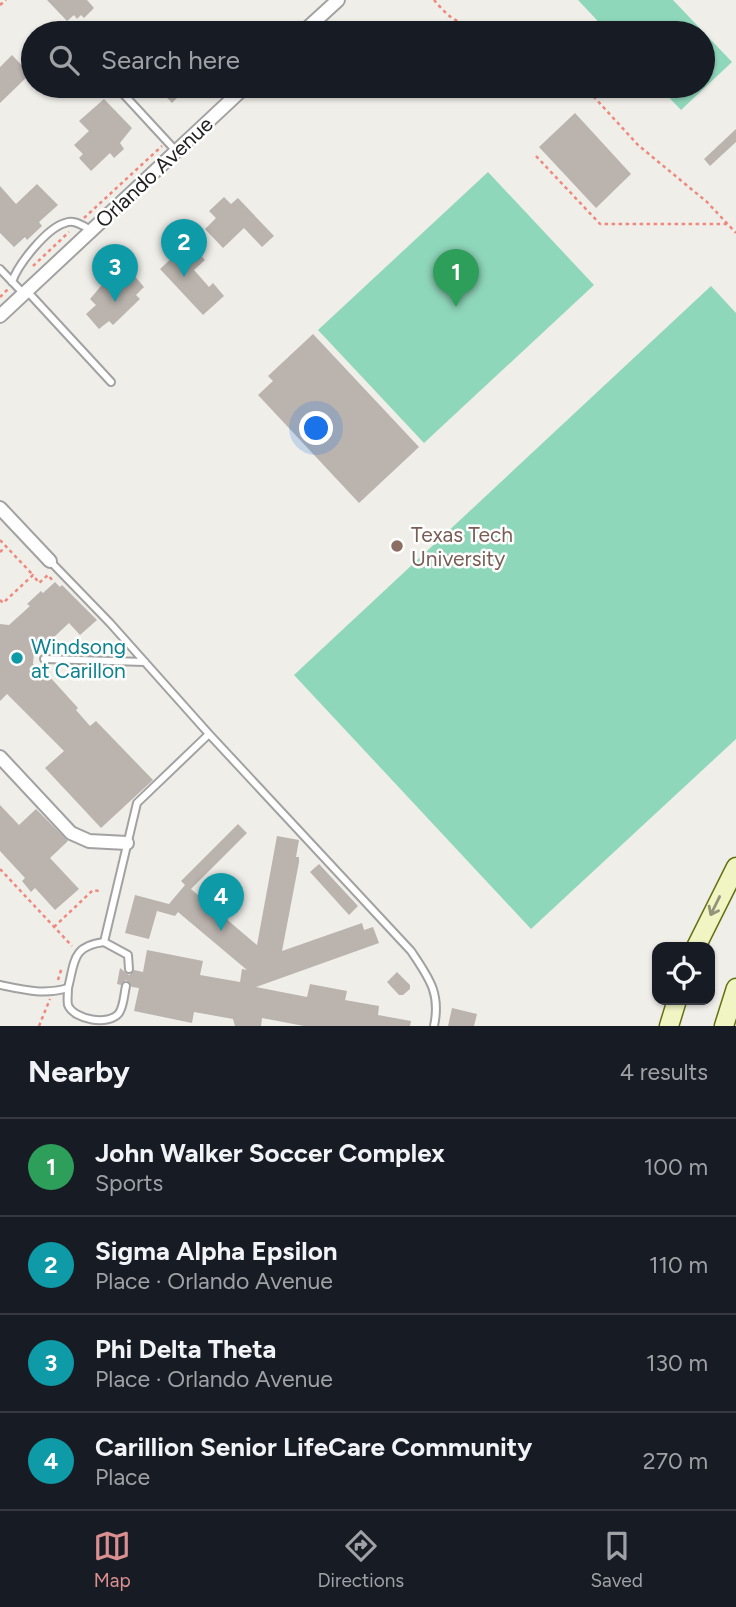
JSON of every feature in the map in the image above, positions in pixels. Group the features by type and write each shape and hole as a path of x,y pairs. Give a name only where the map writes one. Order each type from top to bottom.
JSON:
{"main road":[{"path":"698,942 736,867"},
{"path":"724,1026 736,988"},
{"path":"669,1026 675,1005"}],"street":[{"path":"315,21 338,0"},
{"name":"Orlando Avenue","path":"0,316 91,230 171,147 231,98"},
{"path":"0,508 50,561"},
{"path":"0,757 71,833 89,841 127,843"}],"lane":[{"path":"127,98 171,147"},
{"path":"13,283 16,271 48,235 64,223 78,224 91,230"},
{"path":"0,269 111,382"},
{"path":"50,561 411,951 432,984 438,1009 434,1026"},
{"path":"44,659 145,662"},
{"path":"104,942 137,803 209,734"},
{"path":"126,986 120,1012 114,1019 103,1021 74,1013 68,1005 68,988 79,951 85,946 104,942 128,955 130,969"},
{"path":"0,985 38,992 68,988"}],"path":[{"path":"0,5 6,0"},
{"path":"434,0 458,21"},
{"path":"595,98 638,145 712,207 736,233"},
{"path":"32,266 171,147"},
{"path":"536,156 600,224 728,224"},
{"path":"0,297 13,283"},
{"path":"0,540 40,583 48,575 53,581"},
{"path":"0,552 6,546"},
{"path":"0,600 3,603 33,575"},
{"path":"0,869 72,946"},
{"path":"54,927 93,890 99,891"},
{"path":"39,1026 50,999"}],"green space":[{"path":"578,0 673,0 693,21 598,21"},
{"path":"715,44 732,62 715,78"},
{"path":"670,98 694,98 681,110"},
{"path":"488,172 594,285 424,443 318,330"},
{"path":"711,286 736,313 736,739 531,929 294,675"}],"building":[{"path":"47,0 87,0 94,8 84,18 81,15 77,19 74,15 67,21"},
{"path":"12,55 21,64 21,83 0,103 0,67"},
{"path":"104,99 132,128 120,143 124,149 114,158 110,153 91,171 79,158 83,154 74,145 89,131 79,121"},
{"path":"575,113 631,174 596,208 539,147"},
{"path":"736,129 736,142 710,166 704,159"},
{"path":"37,184 58,205 39,222 42,226 27,240 25,237 14,247 0,233 0,186 16,204"},
{"path":"224,197 231,204 238,198 274,236 262,247 244,228 223,248 205,229 216,218 209,211"},
{"path":"189,242 205,260 194,270 209,287 213,283 224,296 203,315 160,269"},
{"path":"132,273 144,287 136,295 140,299 113,325 109,321 99,329 86,314 96,305 90,299 107,279 109,282 117,274 124,281"},
{"path":"313,334 419,447 359,503 258,395 273,381 268,376"},
{"path":"55,582 60,587 62,585 97,620 80,635 69,623 53,638 50,636 34,651 33,664 47,679 49,676 78,708 76,710 90,726 96,721 153,780 101,828 45,768 64,751 7,694 0,701 0,624 9,625 30,606 27,604"},
{"path":"0,805 19,825 36,809 68,841 50,858 79,889 55,910 35,888 31,892 22,881 25,878 0,851"},
{"path":"238,824 247,833 191,889 257,945 277,836 299,840 296,857 299,857 299,862 282,951 362,923 364,930 373,927 379,943 256,987 307,997 310,984 347,991 345,1000 379,1006 378,1015 411,1021 410,1026 304,1026 262,1018 261,1026 235,1026 233,1019 194,1012 192,1023 134,1011 139,988 132,987 126,980 121,985 117,984 120,968 129,975 134,970 143,972 147,950 203,961 200,975 240,982 242,969 247,970 178,912 175,916 157,911 149,939 125,933 135,895 169,904 185,885 181,881"},
{"path":"319,864 358,906 349,915 310,872"},
{"path":"397,972 410,985 410,989 403,995 399,995 387,982"},
{"path":"452,1008 477,1014 474,1026 448,1026"}],"place":[{"name":"Sigma Alpha Epsilon","path":"184,277"},
{"name":"Phi Delta Theta","path":"115,302"},
{"name":"John Walker Soccer Complex","path":"456,307"},
{"name":"Texas Tech University","path":"397,546"},
{"name":"Windsong at Carillon","path":"17,658"},
{"name":"Carillion Senior LifeCare Community","path":"221,931"}]}
